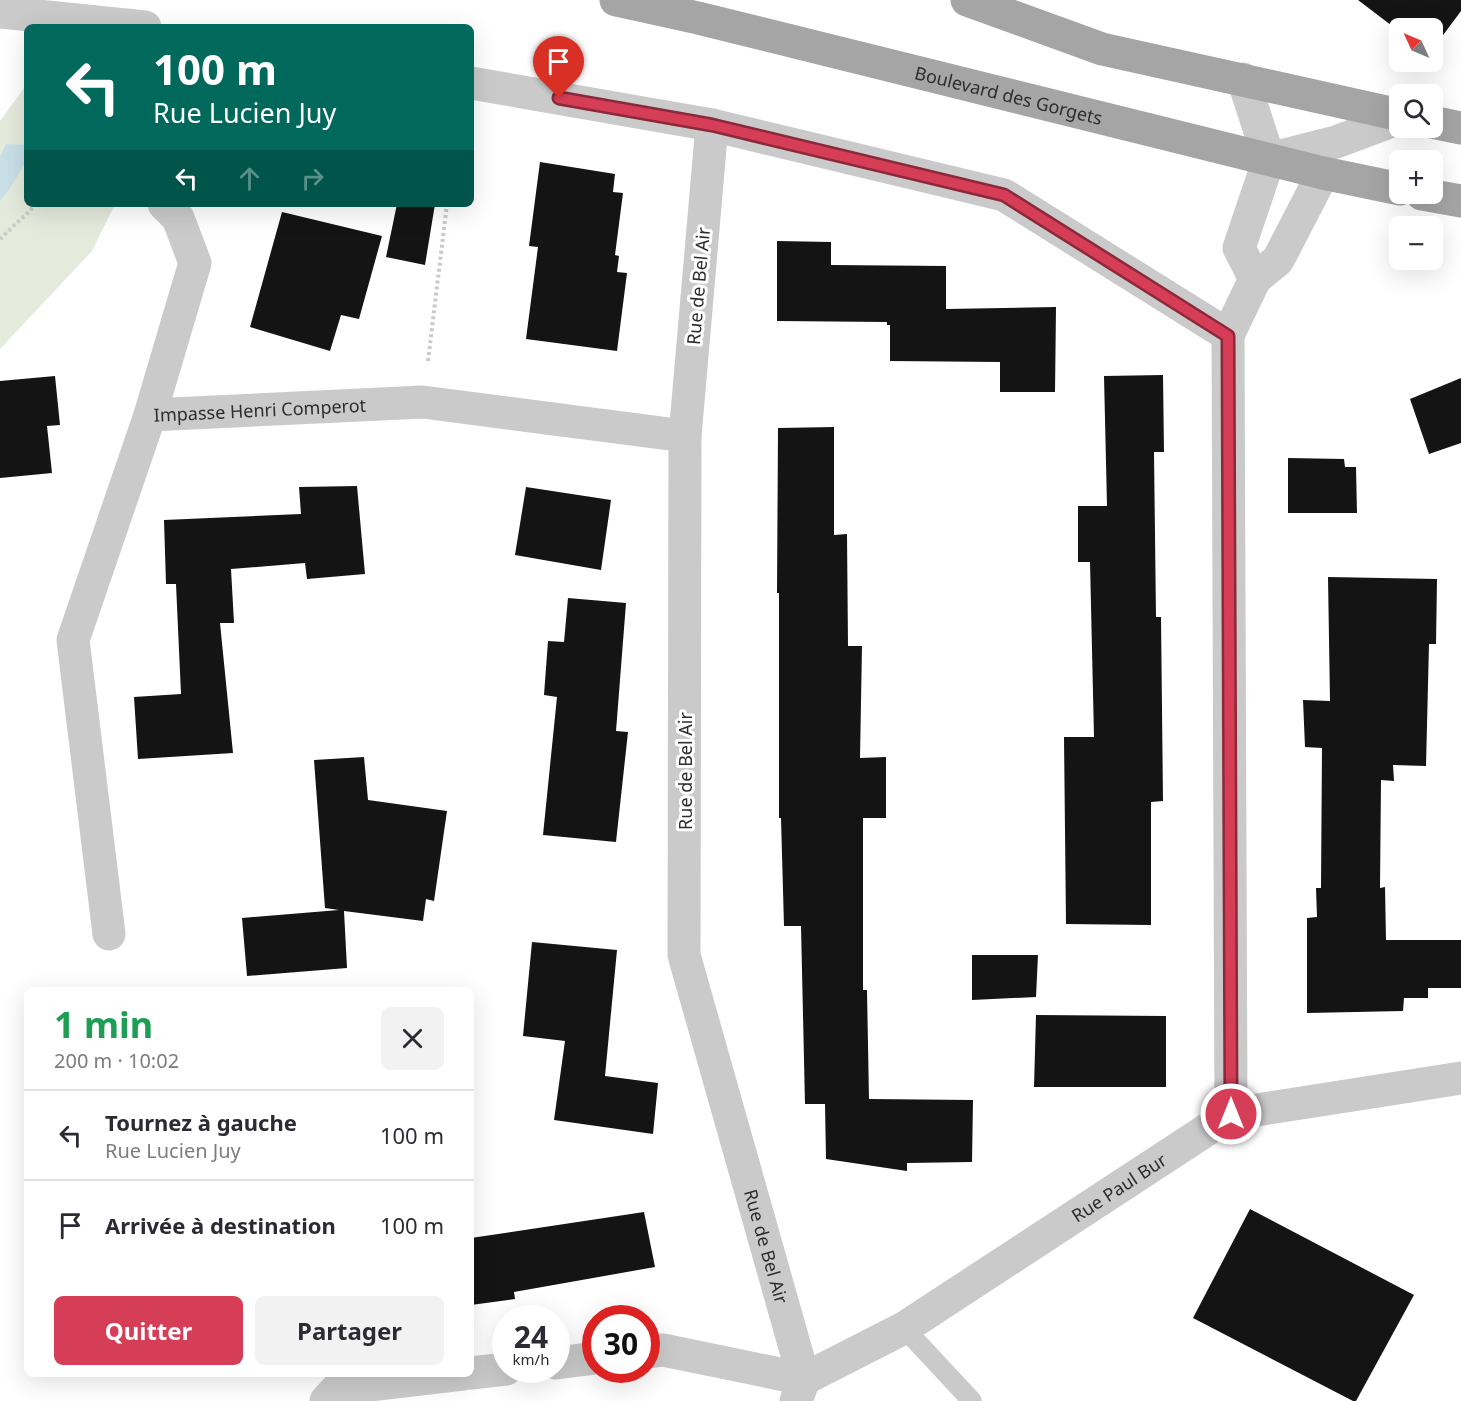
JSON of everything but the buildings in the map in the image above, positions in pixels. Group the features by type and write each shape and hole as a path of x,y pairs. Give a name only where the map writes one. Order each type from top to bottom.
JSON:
{"main road":[{"name":"Boulevard des Gorgets","path":"616,0 693,9 1323,173 1389,187"},
{"path":"967,0 1102,48 1389,114"},
{"path":"1443,124 1461,128"},
{"path":"1443,198 1461,201"}],"street":[{"path":"0,12 116,24"},
{"path":"1243,79 1269,159 1239,248 1255,279"},
{"path":"474,84 712,125 1004,195 1228,336"},
{"path":"1269,159 1336,142 1389,121"},
{"name":"Rue de Bel Air","path":"712,125 685,436 684,955 800,1390"},
{"path":"1231,1114 1228,336 1255,279 1278,260 1323,173"},
{"path":"150,416 195,263 178,218 167,207"},
{"name":"Impasse Henri Comperot","path":"109,934 73,640 150,416 423,402 685,436"},
{"name":"Rue Paul Bur","path":"800,1390 904,1328 1231,1114 1461,1078"},
{"path":"660,1350 800,1390"},
{"path":"474,1373 492,1371"},
{"path":"326,1401 337,1389 438,1377"}],"lane":[{"path":"904,1328 972,1401"}],"path":[{"path":"0,239 34,207"},
{"path":"423,402 447,207"}],"shaded area":[{"path":"24,88 24,207 114,207 92,251 0,349 0,121"}],"water":[{"path":"6,144 24,145 24,165 0,201 0,157"}],"route":[{"path":"559,98 712,125 1004,195 1228,336 1231,1114"}]}
